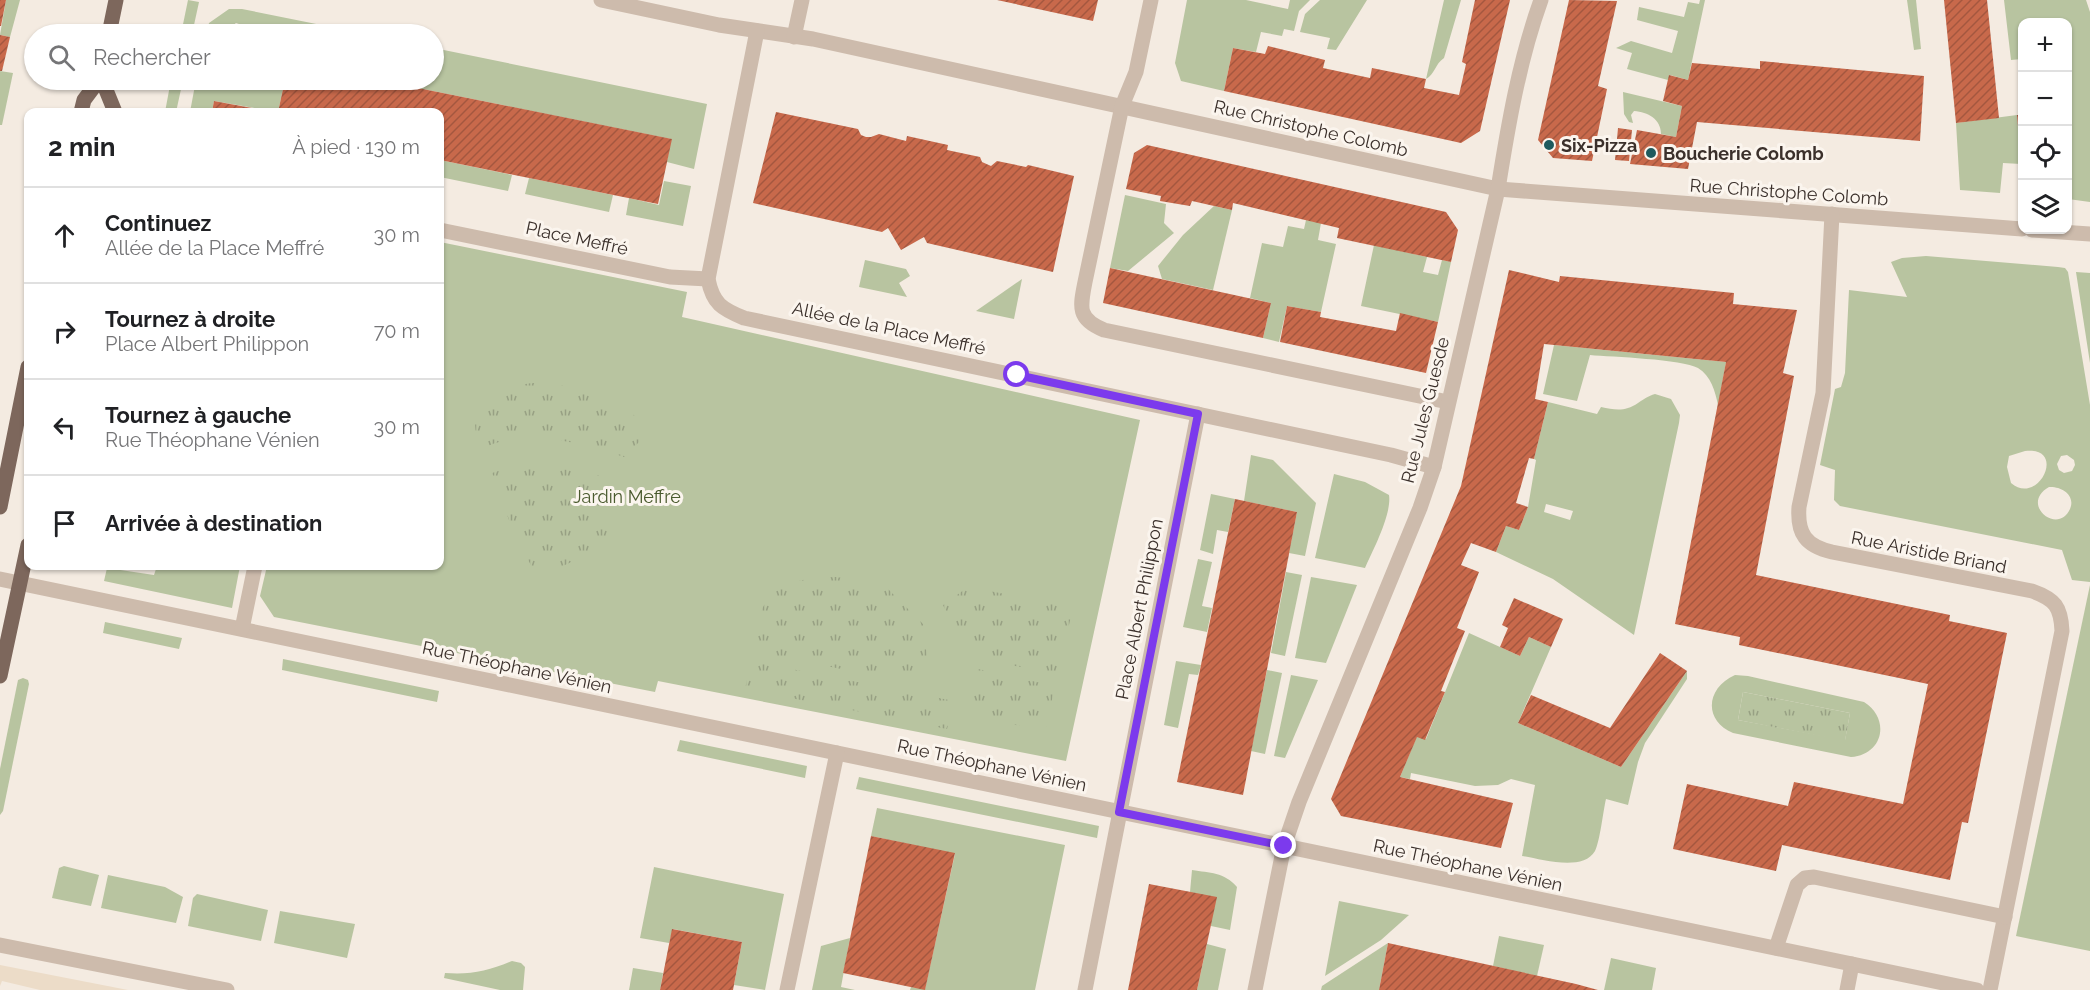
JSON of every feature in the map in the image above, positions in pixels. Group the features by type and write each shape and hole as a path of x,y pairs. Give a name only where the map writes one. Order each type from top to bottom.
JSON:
{"main road":[{"path":"111,24 116,0"},
{"path":"82,108 84,100 92,90"},
{"path":"105,90 113,108"},
{"path":"0,507 24,387"},
{"path":"0,676 24,567"}],"street":[{"name":"Rue Christophe Colomb","path":"601,0 720,25 794,37 1122,106 1498,189 2018,229"},
{"path":"794,37 802,0"},
{"path":"1151,0 1136,72 1122,106 1081,300 1082,313 1086,320 1104,330 1448,402"},
{"name":"Rue Jules Guesde","path":"1255,990 1284,846 1299,802 1417,516 1434,467 1498,189 1528,34 1541,0"},
{"path":"708,279 757,31"},
{"name":"Rue Aristide Briand","path":"1832,214 1823,393 1798,507 1798,520 1802,533 1808,542 1825,551 2032,591 2043,595 2062,613 2062,631 1990,990"},
{"name":"Place Meffré","path":"444,231 669,277 708,279"},
{"path":"2072,233 2090,234"},
{"name":"Allée de la Place Meffré","path":"708,279 711,295 723,310 744,318 1391,455 1434,467"},
{"name":"Place Albert Philippon","path":"1085,990 1198,414"},
{"path":"242,629 254,570"},
{"name":"Rue Théophane Vénien","path":"0,579 1977,990"},
{"path":"787,990 837,753"},
{"path":"1776,948 1797,885 1804,878 1814,877 2005,916"},
{"path":"0,945 157,983 226,990"},
{"path":"1847,990 1852,964"}],"green space":[{"path":"6,0 20,0 10,37 0,35"},
{"path":"188,0 199,2 194,24 183,24"},
{"path":"1187,0 1246,0 1288,9 1290,0 1310,0 1299,11 1294,31 1284,29 1282,36 1261,32 1256,52 1233,48 1224,91 1181,81 1175,63"},
{"path":"1320,0 1367,0 1336,50 1327,49 1330,38 1300,32 1305,14"},
{"path":"1444,0 1461,0 1444,58 1426,79"},
{"path":"1700,0 1705,0 1688,80 1670,75 1668,80 1627,69 1632,53 1616,48 1631,41 1672,53 1678,31 1637,20 1639,7 1684,17 1688,2 1699,4"},
{"path":"1907,0 1916,0 1921,49 1914,50"},
{"path":"2004,0 2086,0 2090,12 2090,202 2072,200 2072,18 2018,18 2018,59 2011,60"},
{"path":"229,9 242,9 316,24 209,24"},
{"path":"444,50 707,104 694,169 667,162 671,139 428,90 444,90"},
{"path":"0,71 13,73 2,125 0,125"},
{"path":"169,90 181,90 177,108 166,108"},
{"path":"194,90 283,90 279,108 255,108 214,101 213,108 191,108"},
{"path":"1623,92 1682,106 1676,137 1661,134 1656,120 1644,113 1634,111 1631,115 1633,123 1629,122 1624,114"},
{"path":"2017,115 2018,164 2003,163 2000,193 1960,190 1956,123"},
{"path":"444,161 512,175 508,191 444,178"},
{"path":"529,178 613,195 609,212 525,194"},
{"path":"664,181 691,186 683,226 626,215 629,198 659,205"},
{"path":"1125,195 1166,204 1164,223 1174,233 1128,271 1110,268"},
{"path":"1214,206 1232,210 1213,290 1162,279 1158,266 1183,235"},
{"path":"1306,220 1321,223 1318,240 1336,244 1321,312 1287,306 1279,342 1263,338 1271,303 1250,298 1262,243 1283,247 1288,226 1304,229"},
{"name":"Jardin Meffre","path":"444,243 687,292 682,317 1140,420 1066,761 658,681 655,692 274,617 260,596 266,570 444,570"},
{"path":"1374,245 1427,257 1423,272 1438,275 1442,260 1451,262 1438,322 1361,306"},
{"path":"1926,256 2058,267 2065,268 2068,272 2090,405 2090,582 2072,580 2062,550 1840,506 1834,500 1835,470 1820,465 1835,389 1841,387 1845,373 1849,290 1907,297 1891,262 1902,258","holes":["2025,451 2038,452 2045,457 2047,465 2039,482 2031,487 2021,488 2011,483 2007,467 2009,456","2067,455 2074,460 2075,465 2072,471 2064,473 2059,470 2057,464 2061,456","2049,487 2066,492 2071,500 2070,509 2064,517 2050,518 2039,509 2038,501 2041,494"]},
{"path":"865,260 906,269 910,276 899,283 907,297 859,287"},
{"path":"2076,272 2090,273 2090,363"},
{"path":"1022,279 1014,319 976,311"},
{"path":"1554,345 1726,362 1718,405 1714,389 1698,368 1663,360 1590,355 1577,401 1543,394"},
{"path":"532,383 582,389 610,399 624,407 650,431 624,457 571,442 532,438 513,439 479,450 475,417 482,399 501,389"},
{"path":"1655,394 1671,399 1680,415 1634,635 1553,579 1496,552 1506,526 1519,530 1528,507 1536,460 1534,459 1548,402 1597,414 1601,407 1624,409","holes":["1546,504 1573,511 1570,520 1544,512"]},
{"path":"1251,455 1273,460 1316,503 1305,556 1289,553 1297,512 1244,501"},
{"path":"514,466 585,471 612,480 614,552 597,552 554,570 535,573 513,531 492,473"},
{"path":"1334,474 1365,482 1389,495 1385,522 1365,568 1315,558"},
{"path":"1211,494 1235,499 1228,532 1217,530 1213,554 1200,550"},
{"path":"1198,559 1212,562 1202,606 1212,608 1207,632 1183,627"},
{"path":"107,570 154,575 156,570 239,570 232,608 104,581"},
{"path":"1286,572 1302,575 1285,656 1271,653"},
{"path":"836,577 859,580 887,588 923,624 927,657 918,675 907,682 751,651 759,615 774,593 799,581"},
{"path":"1311,577 1357,585 1326,663 1295,658"},
{"path":"2090,585 2090,951 2016,936"},
{"path":"968,587 1073,607 1058,674 984,660 969,651 954,630 943,605"},
{"path":"105,622 182,638 179,649 103,633"},
{"path":"1469,633 1520,656 1529,637 1551,647 1518,723 1621,767 1687,671 1687,679 1645,743 1628,805 1606,799 1597,846 1589,857 1572,863 1522,856 1535,785 1511,779 1498,785 1475,786 1411,773 1410,779 1400,777 1417,736 1426,739"},
{"path":"283,659 439,691 437,702 282,670"},
{"path":"751,661 954,701 947,729 745,689"},
{"path":"1176,661 1201,665 1198,675 1189,674 1178,728 1164,725"},
{"path":"978,669 1055,686 1045,731 968,715"},
{"path":"1267,670 1282,673 1265,754 1251,751"},
{"path":"1291,675 1318,680 1285,758 1274,756"},
{"path":"1735,675 1748,676 1864,702 1873,709 1878,717 1880,735 1870,750 1862,755 1851,757 1733,733 1723,727 1713,712 1714,696 1725,681","holes":["1743,692 1850,713 1845,740 1738,720"]},
{"path":"23,678 28,680 29,684 3,811 0,815 0,769 18,680"},
{"path":"1743,692 1850,713 1845,741 1738,720"},
{"path":"680,740 807,766 805,778 677,751"},
{"path":"859,777 1099,826 1097,838 856,789"},
{"path":"877,808 1065,845 1035,990 910,990 911,987 925,989 955,854 871,836"},
{"path":"64,866 99,875 91,906 52,898 59,868"},
{"path":"654,867 784,894 765,990 734,985 742,942 673,929 669,943 640,938"},
{"path":"1192,870 1222,876 1237,887 1230,930 1211,926 1190,892"},
{"path":"108,875 165,887 183,897 176,923 101,908"},
{"path":"197,894 268,910 261,941 188,926 193,898"},
{"path":"1339,901 1409,915 1381,940 1325,976"},
{"path":"280,911 355,924 347,958 274,943"},
{"path":"1499,936 1544,945 1537,976 1493,966"},
{"path":"850,938 841,987 855,990 812,990 821,946"},
{"path":"1388,943 1379,990 1321,990 1322,986"},
{"path":"1207,944 1226,949 1218,990 1197,990"},
{"path":"1611,958 1656,968 1652,990 1604,990"},
{"path":"512,961 521,963 525,967 523,990 500,990 444,978 445,973 479,972"},
{"path":"633,968 663,973 660,990 629,990"}],"shaded area":[{"path":"0,965 128,990 40,990 2,981 0,986"}],"building":[{"path":"0,0 6,0 1,26 0,26"},
{"path":"997,0 1098,0 1093,21"},
{"path":"1475,0 1510,0 1480,131 1461,143 1224,91 1233,48 1265,54 1268,46 1325,60 1323,68 1370,78 1372,68 1426,79 1424,88 1459,95 1466,64 1462,62"},
{"path":"1569,0 1617,1 1598,86 1607,89 1592,161 1553,158 1538,140"},
{"path":"1944,0 1987,0 1999,118 1956,123"},
{"path":"0,35 10,37 2,71 0,71"},
{"path":"1760,61 1924,76 1920,141 1697,122 1688,169 1630,164 1637,130 1676,137 1682,106 1663,101 1669,75 1688,80 1692,63 1760,69"},
{"path":"283,90 428,90 672,139 658,204 444,161 444,108 279,108"},
{"path":"214,101 252,108 213,108"},
{"path":"776,112 858,129 861,135 866,137 879,134 906,141 907,136 948,145 947,150 980,157 982,162 991,166 997,161 1026,167 1028,165 1074,176 1053,272 927,243 924,237 901,250 888,228 882,232 753,203"},
{"path":"1618,128 1632,130 1629,161 1615,160"},
{"path":"1147,145 1446,212 1458,230 1451,262 1337,238 1339,228 1233,203 1232,210 1192,201 1190,206 1160,201 1161,196 1126,189 1134,153"},
{"path":"1110,268 1271,303 1263,338 1103,303"},
{"path":"1509,270 1559,282 1560,276 1734,293 1733,304 1797,310 1783,373 1794,376 1756,575 1950,615 1949,621 2007,633 1968,823 1962,822 1950,880 1782,845 1776,871 1673,849 1687,784 1788,806 1794,782 1903,804 1928,684 1739,645 1740,637 1675,624 1726,362 1544,344 1535,399 1548,402 1534,459 1529,458 1516,503 1528,507 1519,530 1506,526 1496,552 1471,543 1461,565 1479,572 1457,628 1465,631 1441,691 1445,692 1425,740 1417,737 1400,777 1513,803 1501,848 1341,816 1331,799 1461,486"},
{"path":"1287,306 1321,312 1320,317 1396,331 1400,313 1438,322 1426,373 1280,342"},
{"path":"1235,499 1297,512 1243,795 1177,782"},
{"path":"1514,598 1563,619 1551,647 1529,637 1520,656 1500,647 1508,628 1502,625"},
{"path":"1660,653 1687,671 1621,767 1518,723 1531,695 1610,728"},
{"path":"871,836 955,853 925,990 843,973"},
{"path":"1149,884 1217,897 1197,990 1128,990"},
{"path":"672,929 742,942 733,990 660,990"},
{"path":"1388,943 1576,984 1598,990 1379,990"}],"place":[{"name":"Six-Pizza","path":"1549,145"},
{"name":"Boucherie Colomb","path":"1651,153"}],"route":[{"path":"1017,375 1198,414 1119,812 1284,846"}]}
